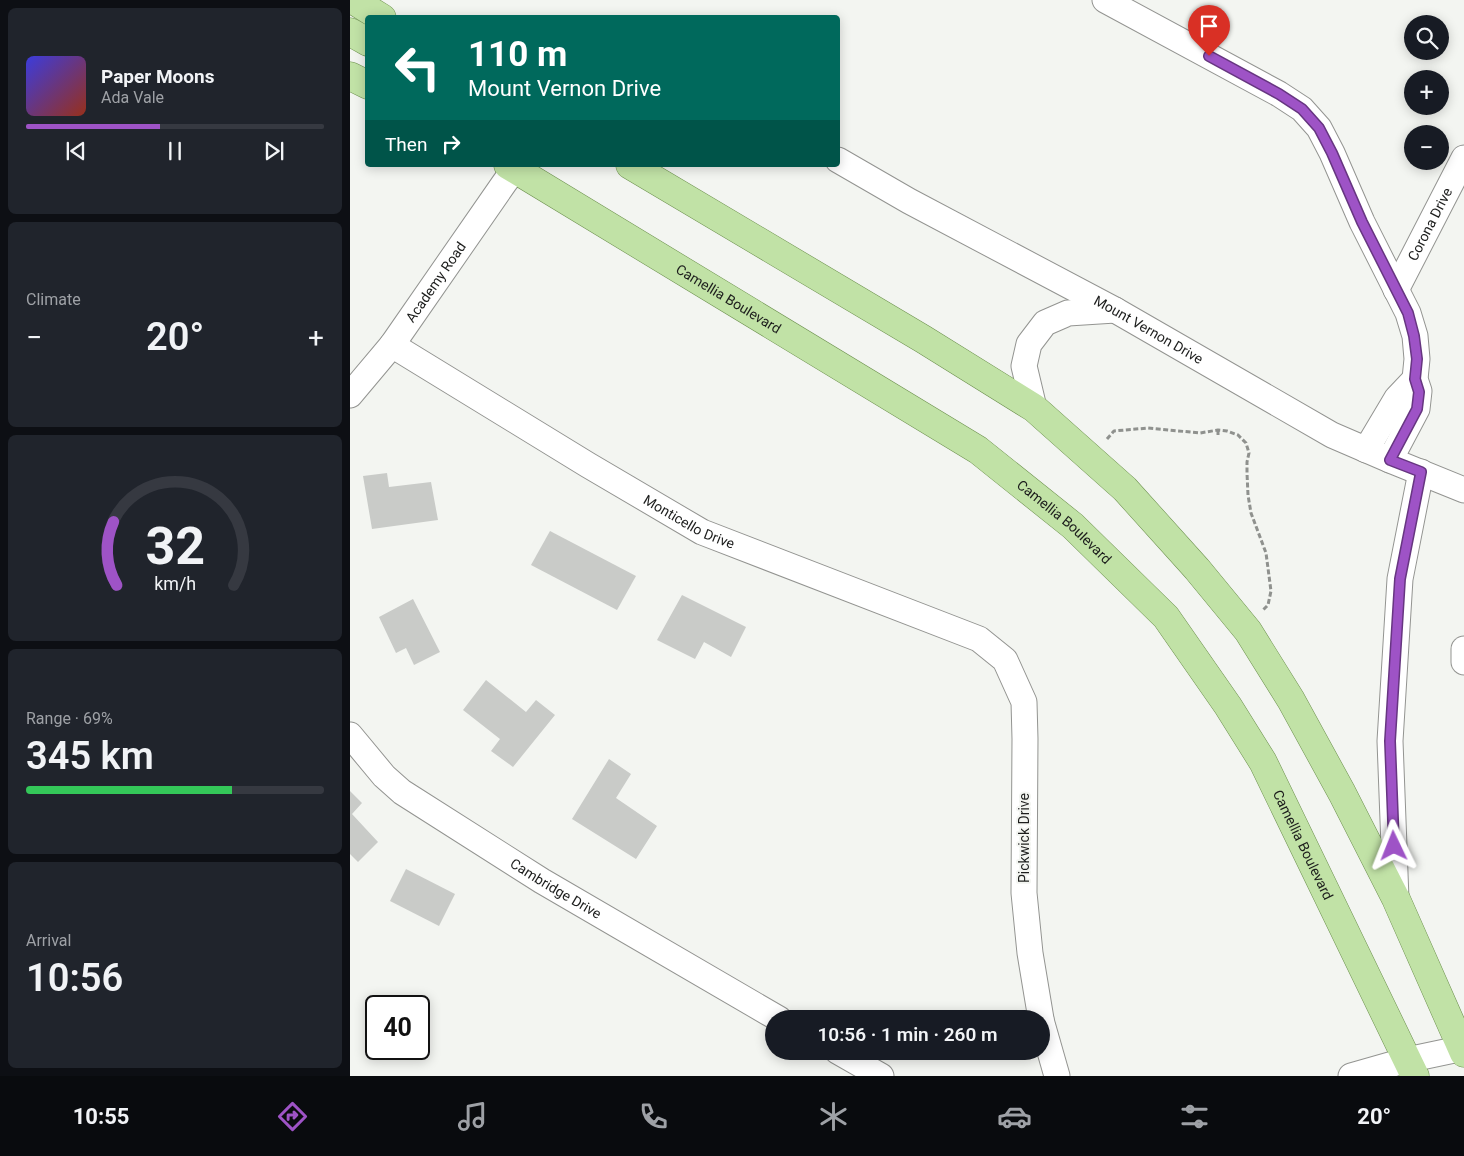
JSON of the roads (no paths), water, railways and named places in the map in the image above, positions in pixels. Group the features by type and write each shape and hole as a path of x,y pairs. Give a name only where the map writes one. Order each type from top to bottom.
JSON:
{"main road":[{"path":"353,0 377,15"},
{"path":"350,32 365,40"},
{"path":"350,76 365,84"},
{"name":"Camellia Boulevard","path":"516,167 978,450 1074,526 1166,617 1228,706 1263,762 1411,1068"},
{"path":"633,167 923,339 1034,408 1125,489 1197,569 1248,631 1292,700 1396,899 1463,1050"}],"street":[{"path":"1105,0 1279,94 1302,109 1319,128 1362,222 1408,313 1414,336 1417,359 1415,379 1419,392 1417,409 1390,460"},
{"name":"Corona Drive","path":"1396,290 1464,158"},
{"name":"Mount Vernon Drive","path":"840,161 909,201 1115,310 1332,435 1464,490"},
{"name":"Academy Road","path":"350,395 392,344 513,167"},
{"path":"1034,408 1024,366 1029,344 1045,324 1068,313 1115,310"},
{"name":"Monticello Drive","path":"392,344 588,465 702,532 979,639 1005,660"},
{"path":"1366,450 1397,398 1415,379"},
{"path":"1396,899 1391,731 1400,579 1421,472"},
{"path":"1464,650 1464,662"},
{"name":"Pickwick Drive","path":"1005,660 1024,702 1024,893 1030,953 1040,1010"},
{"name":"Cambridge Drive","path":"350,735 384,776 402,792 542,882 765,1011"},
{"path":"1351,1076 1411,1068 1463,1050"},
{"name":"Pickwick Drive","path":"1050,1051 1057,1076"},
{"path":"853,1060 881,1076"}]}
